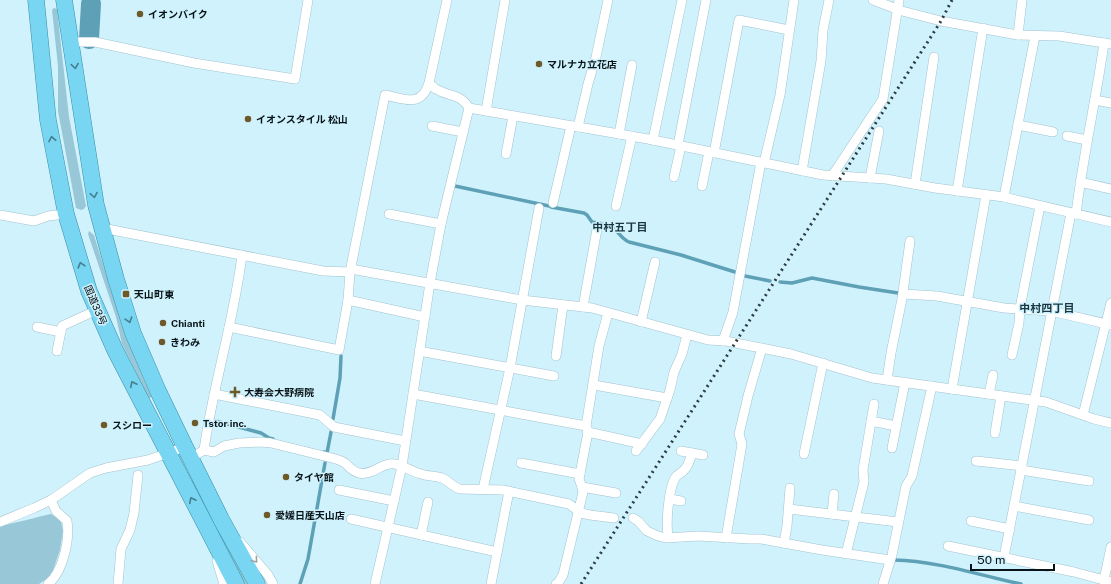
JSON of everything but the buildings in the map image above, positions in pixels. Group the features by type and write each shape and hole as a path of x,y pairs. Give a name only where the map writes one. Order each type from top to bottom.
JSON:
{"highway":[{"name":"国道33号","path":"36,0 48,120 66,214 89,291 115,350 236,584"},
{"path":"64,0 96,205 116,279 133,333 158,391 193,452 221,519 256,582"}],"street":[{"path":"71,42 95,42 194,63 295,79 308,0"},
{"path":"229,327 339,350 348,300 351,270 385,95 412,100 418,99 424,94 429,83 447,0"},
{"path":"486,111 505,0"},
{"path":"553,203 574,126 596,57 608,0"},
{"path":"653,140 682,0"},
{"path":"674,177 706,0"},
{"path":"723,341 733,312 762,163 780,95 794,0"},
{"path":"802,171 822,61 823,30 829,0"},
{"path":"873,0 897,10 941,21 1018,35 1059,36 1107,43 1080,182 1051,311 1004,557"},
{"path":"832,176 882,99 899,0"},
{"path":"1018,35 1022,0"},
{"path":"702,186 711,152 739,20 790,30"},
{"path":"957,191 982,28"},
{"path":"1004,197 1035,36"},
{"path":"915,184 934,57"},
{"path":"619,134 632,65"},
{"path":"429,83 437,90 457,97 469,108 632,136 832,176 886,179 1004,197 1111,222"},
{"path":"1095,100 1111,103"},
{"path":"375,584 402,466 419,350 441,224 469,108"},
{"path":"506,154 513,116"},
{"path":"1018,125 1053,132"},
{"path":"432,126 463,132"},
{"path":"870,178 879,130"},
{"path":"616,206 632,136"},
{"path":"1067,136 1087,140"},
{"path":"1080,182 1111,189"},
{"path":"952,388 986,195"},
{"path":"1012,355 1040,206"},
{"path":"483,489 510,368 539,208"},
{"path":"0,215 34,221 48,216 66,214"},
{"path":"389,214 441,224"},
{"path":"102,228 323,271 351,270 522,300 583,307 708,340 723,341 791,354 872,378 1046,402 1111,423"},
{"path":"583,307 597,229"},
{"path":"887,380 903,294 910,241"},
{"path":"193,452 214,394 238,286 242,255"},
{"path":"641,322 655,262"},
{"path":"903,294 937,296 1004,308 1051,311 1109,324"},
{"path":"348,300 425,317"},
{"path":"1083,415 1109,324 1111,303"},
{"path":"556,356 563,305"},
{"path":"57,351 62,326 97,310"},
{"path":"556,584 563,575 582,492 579,479 599,346 608,313"},
{"path":"37,327 61,332"},
{"path":"413,394 501,410 587,429 639,448 660,419 687,335"},
{"path":"726,538 742,444 739,434 762,348"},
{"path":"419,350 554,376"},
{"path":"804,454 823,363"},
{"path":"989,394 993,375"},
{"path":"892,448 905,382"},
{"path":"594,384 667,398"},
{"path":"883,584 890,560 906,486 912,476 932,386"},
{"path":"214,394 320,415 334,427 405,441"},
{"path":"995,433 1001,396"},
{"path":"846,554 854,517 864,482 863,470 874,404"},
{"path":"871,421 896,426"},
{"path":"0,522 51,500 90,473 106,468 148,460 168,452 214,452 224,446 239,443 262,442 336,459 344,462 350,468 359,473 368,473 387,464 402,466 421,474 442,478 449,481 454,487 460,489 509,491 569,504 581,513 614,518"},
{"path":"681,451 703,455"},
{"path":"668,537 667,518 673,483 676,476 684,470 692,453"},
{"path":"976,462 1021,468 1089,481"},
{"path":"521,463 580,474"},
{"path":"118,584 121,549 130,530 134,513 138,475"},
{"path":"582,487 616,493"},
{"path":"784,543 788,526 790,488"},
{"path":"339,490 394,501"},
{"path":"491,584 509,491"},
{"path":"832,514 834,494"},
{"path":"670,498 681,501"},
{"path":"48,584 54,579 59,569 64,555 69,529 67,521 56,511 51,500"},
{"path":"421,535 428,502"},
{"path":"1014,506 1089,520"},
{"path":"789,508 898,522"},
{"path":"633,518 638,521 647,531 658,536 761,539 890,560"},
{"path":"221,519 273,584"},
{"path":"351,519 497,552"},
{"path":"971,521 1010,529"},
{"path":"207,527 224,584"},
{"path":"948,546 1074,572 1108,581 1111,547"}],"shaded area":[{"path":"54,8 57,9 69,117 86,206 81,210 76,208 58,111 58,66 52,10"},
{"path":"89,231 94,235 127,337 152,397 149,398 122,344 116,317 88,234"},
{"path":"194,480 247,584 244,584 191,481"},
{"path":"51,514 61,522 63,531 60,550 51,576 39,584 0,584 0,526"}],"waterway":[{"path":"89,39 91,4"},
{"path":"455,186 549,206"},
{"path":"551,207 584,213 592,222 605,224 612,227 627,241"},
{"path":"629,242 681,255 735,272"},
{"path":"745,276 770,281"},
{"path":"780,282 792,283 812,278 898,293"},
{"path":"333,419 340,378 341,356"},
{"path":"212,420 261,433 273,439"},
{"path":"324,452 327,453 331,432"},
{"path":"300,584 308,559 325,463"},
{"path":"894,560 926,563 958,569 1021,584"}],"railway":[{"path":"581,584 941,21 952,0"}],"place":[{"name":"イオンバイク","path":"140,14"},
{"name":"マルナカ立花店","path":"539,64"},
{"name":"イオンスタイル 松山","path":"248,119"},
{"name":"天山町東","path":"126,294"},
{"name":"Chianti","path":"163,323"},
{"name":"きわみ","path":"162,342"},
{"name":"大寿会大野病院","path":"235,392"},
{"name":"Tstor inc.","path":"195,423"},
{"name":"スシロー","path":"104,425"},
{"name":"タイヤ館","path":"286,477"},
{"name":"愛媛日産天山店","path":"267,515"}],"district":[{"name":"中村五丁目","path":"620,227"},
{"name":"中村四丁目","path":"1047,308"}]}
